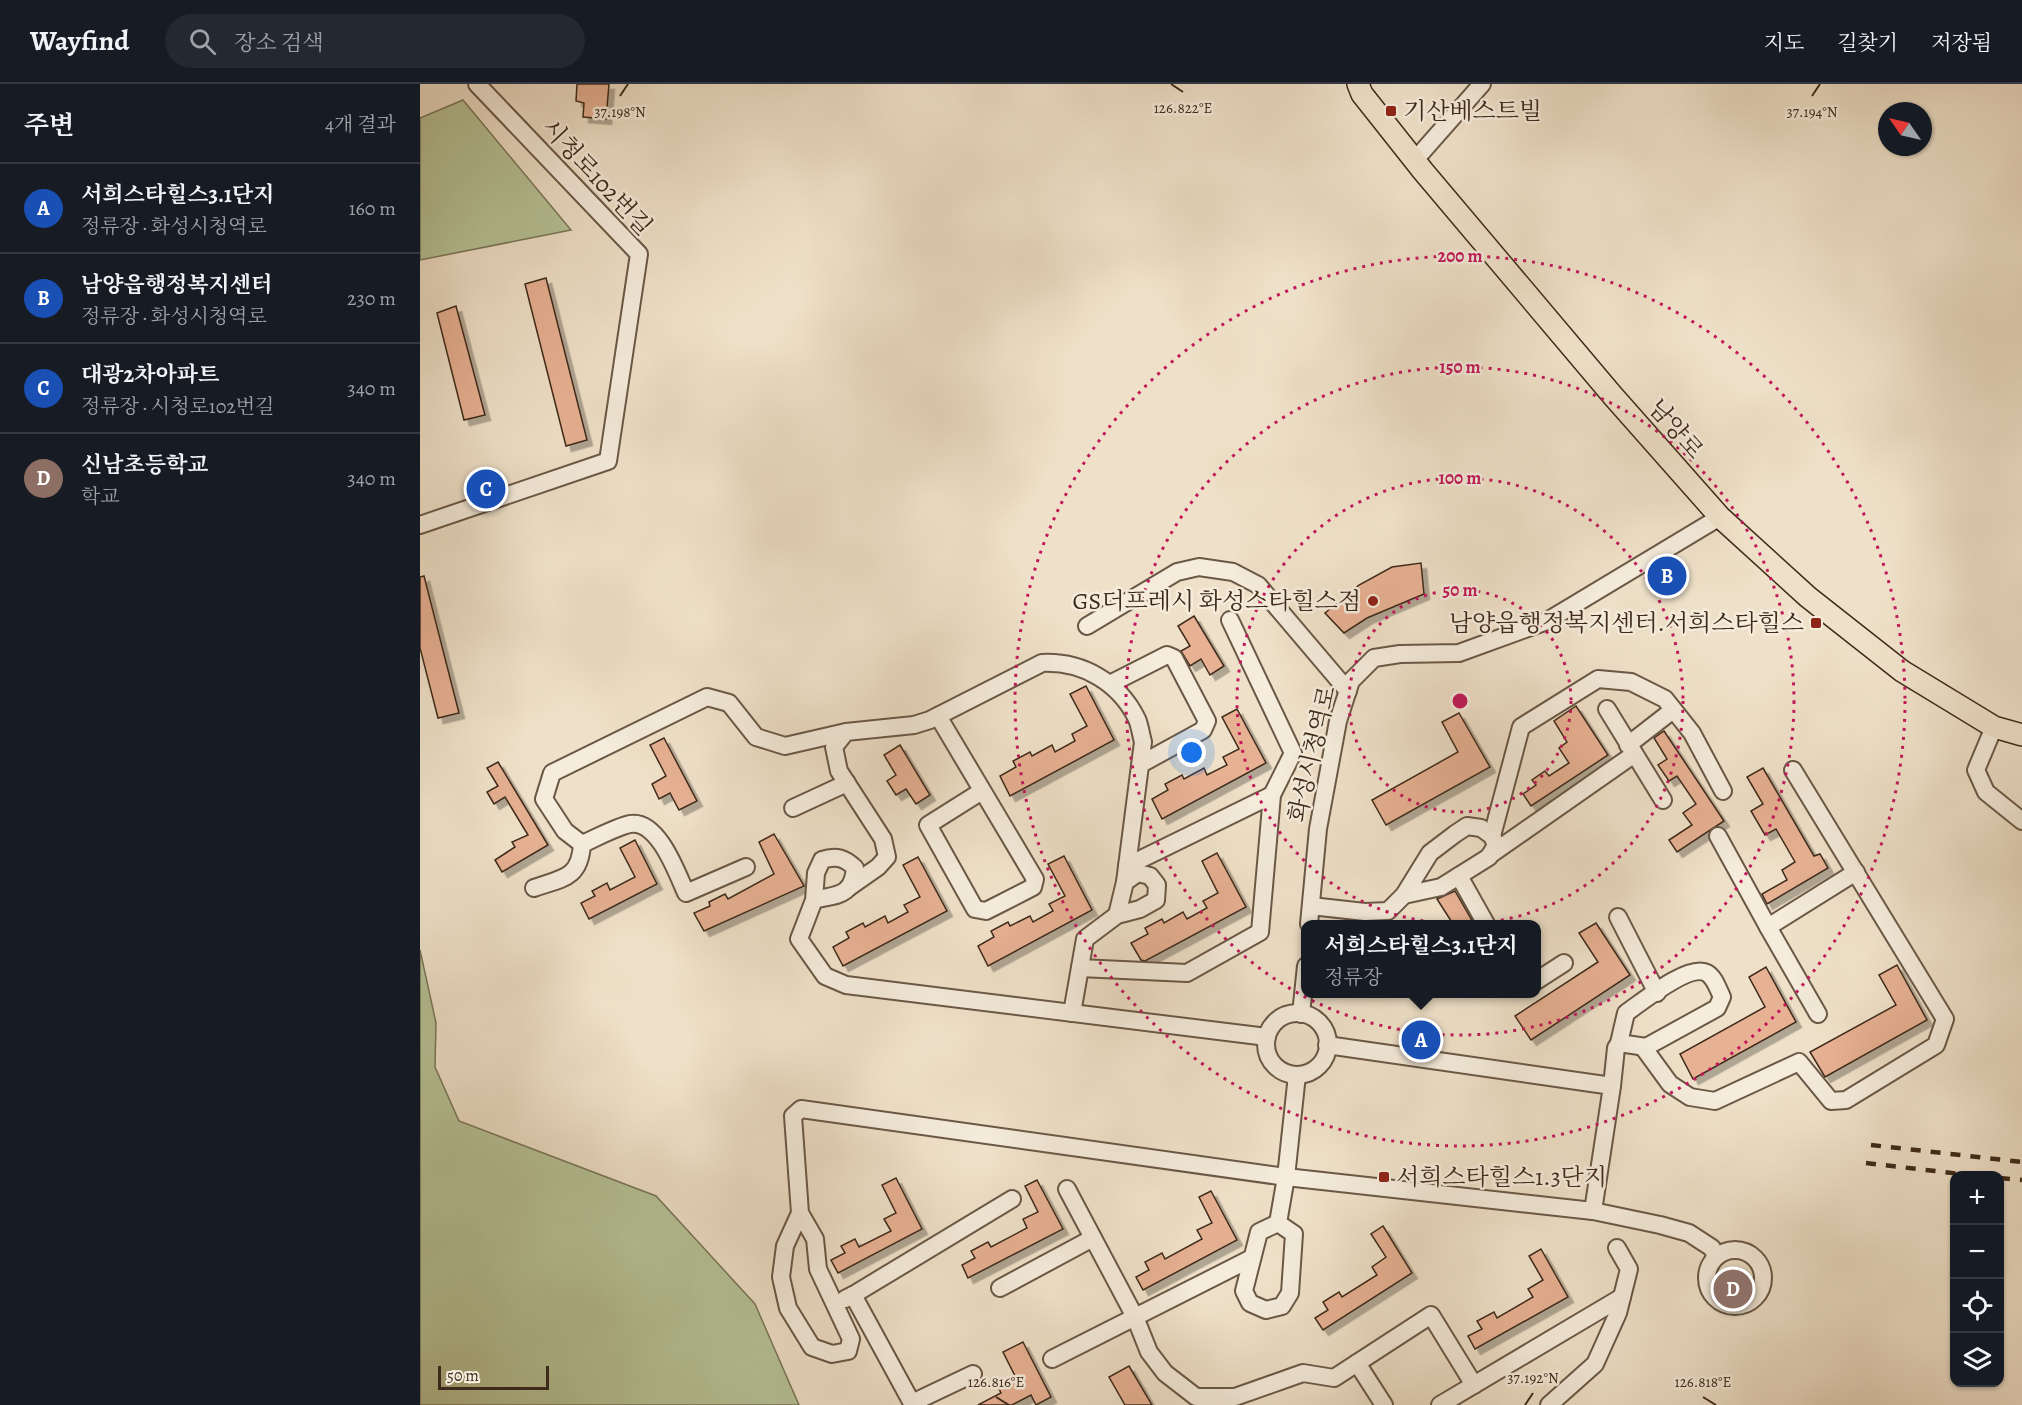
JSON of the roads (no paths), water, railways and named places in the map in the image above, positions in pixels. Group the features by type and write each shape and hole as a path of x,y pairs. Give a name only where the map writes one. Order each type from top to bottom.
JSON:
{"main road":[{"name":"남양로","path":"1358,84 1362,94 1415,160 1613,396 1720,517 1808,597 1902,671 1994,727 2022,735"}],"street":[{"name":"시청로102번길","path":"420,525 608,461 639,254 477,84"},
{"path":"1415,160 1482,84"},
{"name":"화성시청역로","path":"1309,920 1318,829 1338,721 1351,681 1374,658 1400,654 1459,653 1547,621 1720,517"},
{"path":"1087,626 1177,572 1199,567 1233,572 1258,585 1348,691"},
{"path":"1080,968 1187,973 1260,932 1272,795 1293,753 1230,620"},
{"path":"1110,684 1167,655 1174,658 1207,721 1203,730 1141,764"},
{"path":"582,844 565,831 544,799 552,773 707,697 729,703 756,737 785,746 846,732 914,725 938,716 1042,663 1059,662 1083,668 1110,684 1126,701 1138,721 1143,742 1126,874 1117,915"},
{"path":"1492,836 1521,727 1598,679 1631,682 1665,699 1692,733 1723,791"},
{"path":"1606,709 1663,800"},
{"path":"1404,895 1441,887 1490,855 1630,750 1673,710"},
{"path":"938,716 1035,879 1033,887 986,911 975,909 928,825 982,792"},
{"path":"1994,727 1976,770 1986,792 2022,821"},
{"path":"846,732 834,747 839,771 883,839 887,857 878,867 848,888"},
{"path":"1643,1047 1670,1084 1690,1097 1714,1101 1799,1062 1831,1101 1846,1100 1936,1045 1945,1018 1793,770"},
{"path":"793,808 847,783"},
{"path":"1126,874 1272,795"},
{"path":"582,844 632,823 647,828 659,838 686,893 746,867"},
{"path":"1311,906 1365,912 1388,911 1404,895 1430,853 1467,826 1481,828 1492,836 1496,845 1490,855"},
{"path":"1718,836 1818,1014"},
{"path":"534,888 573,872 581,859 582,844"},
{"path":"814,900 843,893 848,888 853,882 855,868 848,860 839,857 822,860 816,873 814,900 799,939 825,976 846,985 1267,1037"},
{"path":"1768,927 1856,872"},
{"path":"1072,1013 1085,939 1117,915 1140,909 1156,900 1157,885 1150,876 1138,873 1126,874"},
{"path":"1459,876 1484,920"},
{"path":"1618,917 1657,993"},
{"path":"1541,978 1564,963"},
{"path":"1593,1211 1616,1048 1626,1013 1684,975 1699,971 1709,974 1716,984 1722,997 1717,1008 1646,1047 1619,1043"},
{"path":"1301,1014 1302,998"},
{"path":"1301,1014 1317,1021 1324,1029 1328,1045 1324,1058 1310,1072 1289,1074 1275,1066 1268,1054 1267,1037 1272,1027 1282,1017 1301,1014"},
{"path":"1328,1045 1612,1086"},
{"path":"1278,1223 1286,1177 1297,1075"},
{"path":"800,1213 785,1246 782,1277 788,1308 812,1347 832,1354 848,1351 851,1339 818,1269 815,1239 800,1213 793,1116 801,1109 1286,1177 1593,1211 1689,1233 1712,1248 1716,1257"},
{"path":"1067,1189 1135,1317 1149,1352 1165,1373 1196,1396 1235,1397 1303,1373 1334,1378 1431,1315 1474,1385"},
{"path":"835,1304 1012,1199"},
{"path":"1278,1223 1294,1234 1290,1293 1282,1306 1266,1310 1250,1302 1244,1291 1259,1232 1278,1223"},
{"path":"1000,1288 1093,1238"},
{"path":"1549,1405 1595,1364 1618,1313 1629,1269 1617,1248"},
{"path":"1052,1359 1252,1258"},
{"path":"853,1295 913,1404 973,1374"},
{"path":"1440,1405 1622,1297"},
{"path":"1357,1363 1384,1405"}],"railway":[{"path":"1871,1145 2022,1162"},
{"path":"1866,1163 1950,1173"},
{"path":"2004,1178 2022,1180"}],"place":[{"name":"기산베스트빌","path":"1391,111"},
{"name":"대광2차아파트","path":"486,489"},
{"name":"남양읍행정복지센터","path":"1667,576"},
{"name":"GS더프레시 화성스타힐스점","path":"1373,601"},
{"name":"남양읍행정복지센터.서희스타힐스","path":"1816,623"},
{"name":"서희스타힐스3.1단지","path":"1421,1040"},
{"name":"서희스타힐스1.3단지","path":"1384,1177"},
{"name":"신남초등학교","path":"1733,1289"}]}
